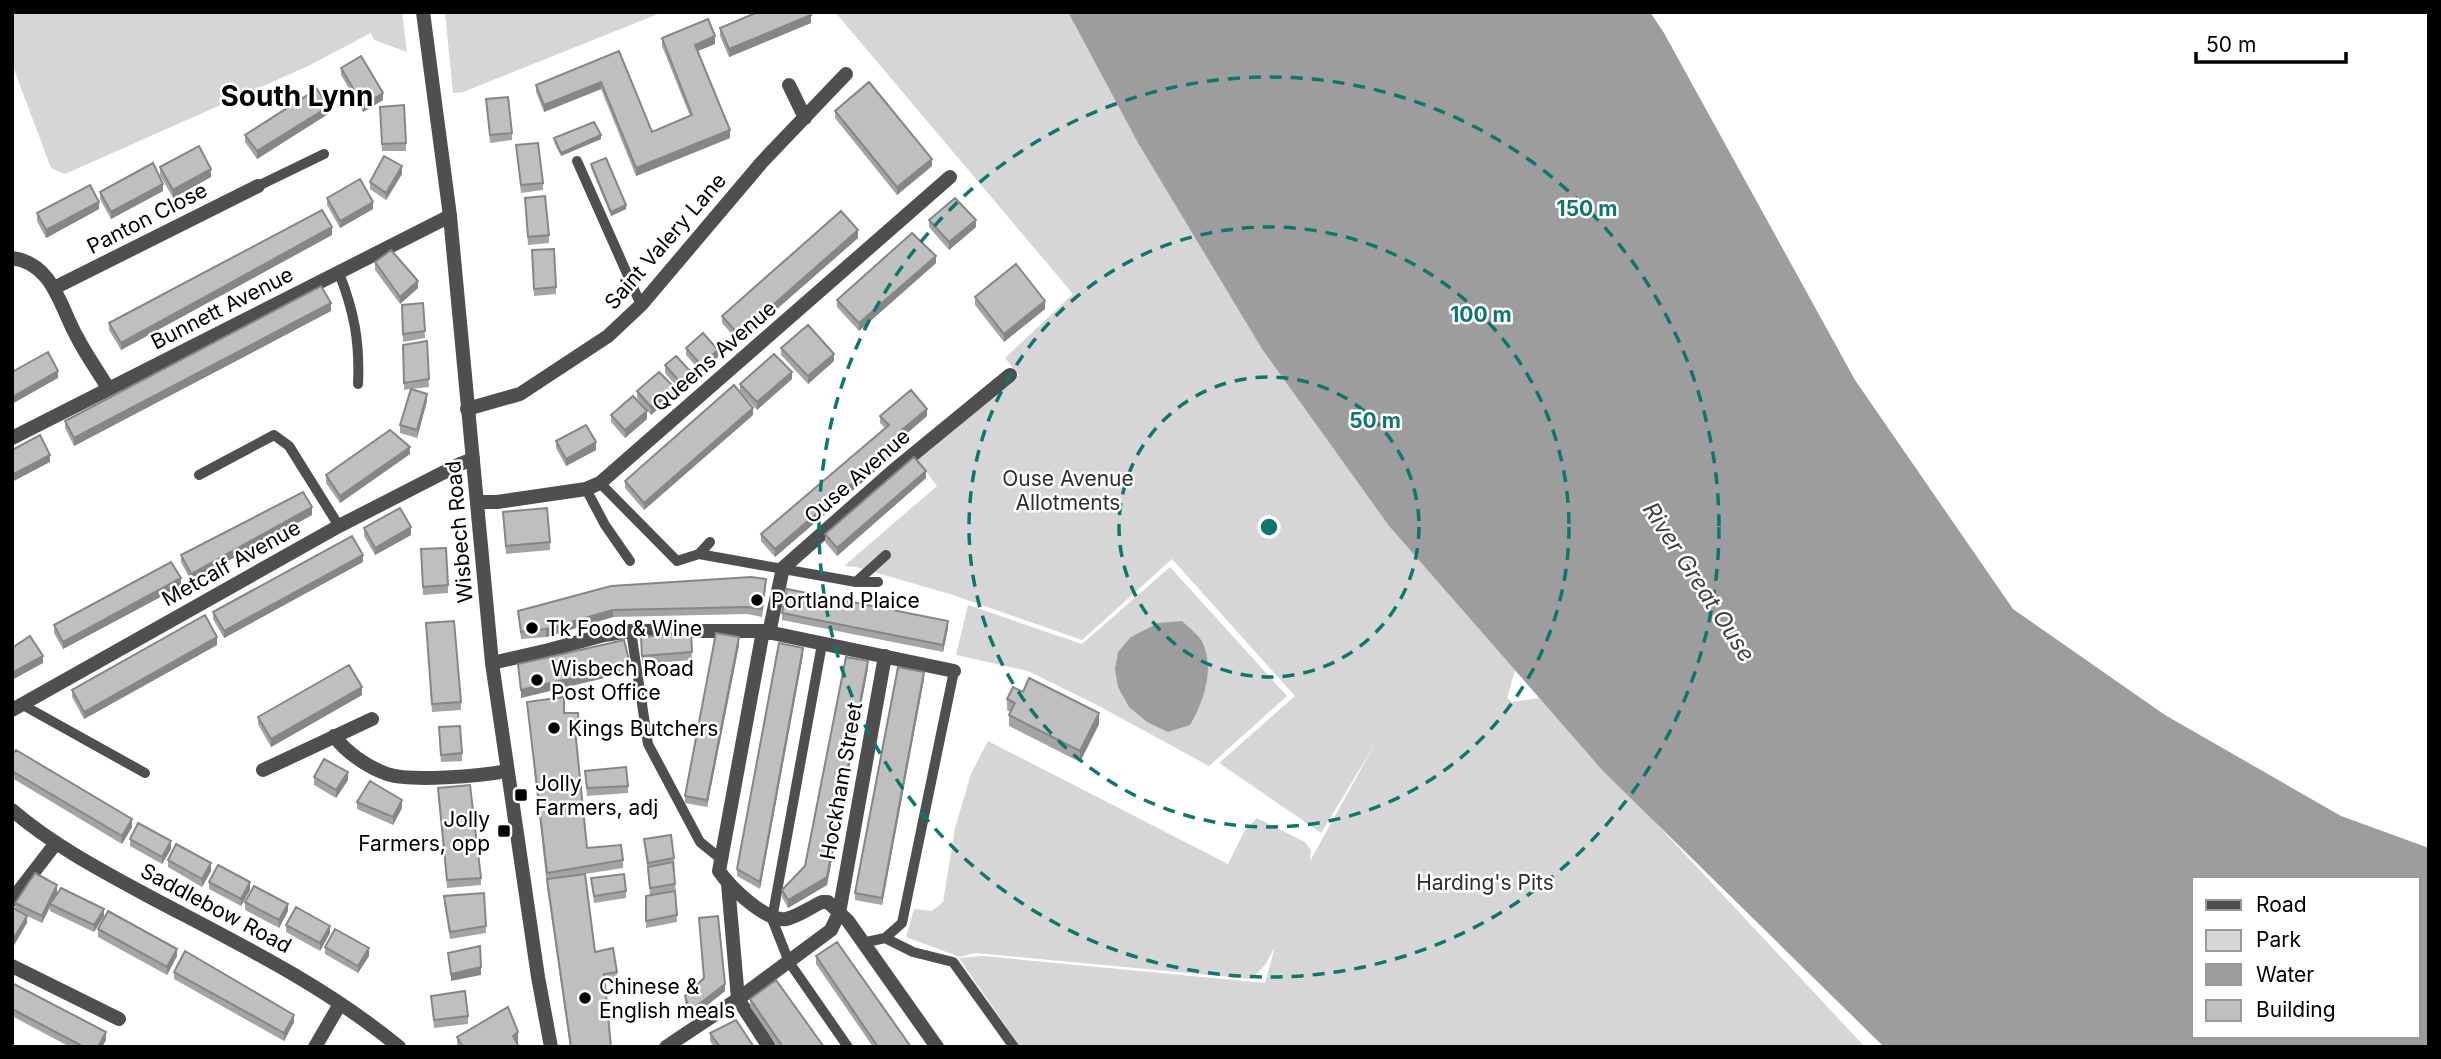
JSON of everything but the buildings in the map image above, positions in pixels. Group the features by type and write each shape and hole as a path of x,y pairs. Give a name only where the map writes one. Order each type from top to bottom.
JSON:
{"street":[{"name":"Wisbech Road","path":"423,12 450,216 492,663 538,977 551,1047"},
{"name":"Saint Valery Lane","path":"467,409 520,394 608,336 641,305 762,162 846,74"},
{"path":"789,85 805,118"},
{"name":"Queens Avenue","path":"593,486 950,177"},
{"name":"Panton Close","path":"54,288 258,186"},
{"name":"Bunnett Avenue","path":"12,438 450,216"},
{"path":"12,258 25,259 43,271 77,337 108,388"},
{"name":"Ouse Avenue","path":"783,568 893,471 1010,375"},
{"name":"Metcalf Avenue","path":"16,707 340,527 473,459"},
{"path":"477,502 497,502 593,486"},
{"path":"783,568 766,632 719,871 728,884 772,919 787,919 822,902 828,902 848,921 937,1047"},
{"path":"492,663 604,635 631,631 766,632 954,671"},
{"name":"Hockham Street","path":"839,913 885,656"},
{"path":"263,770 372,719"},
{"path":"334,736 345,750 385,774 401,777 486,775 507,771"},
{"name":"Saddlebow Road","path":"12,810 56,843 100,870 277,964 340,1003 399,1047"},
{"path":"12,900 56,843"},
{"path":"728,884 738,999 769,1047"},
{"path":"674,1045 831,929 839,913"},
{"path":"12,966 119,1019"},
{"path":"315,1047 340,1003"}],"lane":[{"path":"258,186 324,154"},
{"path":"577,160 641,305"},
{"path":"339,273 352,305 359,357 358,383"},
{"path":"199,475 274,435 289,446 340,527"},
{"path":"593,486 677,561 699,554 856,582 878,582"},
{"path":"593,486 605,525 630,561"},
{"path":"699,554 709,542"},
{"path":"856,582 886,555"},
{"path":"631,631 648,744 700,842 721,859"},
{"path":"822,644 772,919 789,962 848,1047"},
{"path":"862,943 885,938 902,923 954,671"},
{"path":"16,707 145,773"},
{"path":"885,938 913,952 953,962 1014,1047"}],"green space":[{"path":"12,12 402,12 407,52 374,40 371,33 306,67 65,174 51,168 12,64"},
{"path":"445,12 663,12 463,92 453,93"},
{"path":"835,12 1068,12 1138,143 1262,349 1389,526 1515,670 1507,698 1512,702 1539,698 1865,1047 1020,1047 959,958 983,956 1265,983 1275,947 1265,965 1252,979 975,953 960,957 906,937 914,909 932,911 943,902 955,828 971,774 988,741 1228,864 1245,830 1257,818 1305,842 1311,850 1310,861 1375,744 1321,833 1219,763 1295,696 1172,559 1082,640 950,594 844,566 937,486 916,458 1019,375 1005,358 1073,294"},
{"path":"1170,567 1287,696 1209,766 1028,671 956,655 968,605 1082,644"}],"water":[{"name":"River Great Ouse","path":"1068,12 1650,12 1855,380 2013,609 2165,715 2341,816 2429,848 2429,1047 1884,1047 1604,772 1389,526 1262,349 1138,143"},
{"path":"1182,621 1202,642 1208,666 1206,687 1190,725 1168,732 1147,722 1129,707 1118,687 1115,669 1118,652 1131,637 1158,623"}],"place":[{"name":"Portland Plaice","path":"757,600"},
{"name":"Tk Food & Wine","path":"532,628"},
{"name":"Wisbech Road Post Office","path":"537,680"},
{"name":"Kings Butchers","path":"554,728"},
{"name":"Jolly Farmers, adj","path":"521,795"},
{"name":"Jolly Farmers, opp","path":"504,831"},
{"name":"Chinese & English meals","path":"585,998"}],"district":[{"name":"South Lynn","path":"297,96"}],"park label":[{"name":"Ouse Avenue Allotments","path":"1068,490"},
{"name":"Harding's Pits","path":"1485,882"}]}
